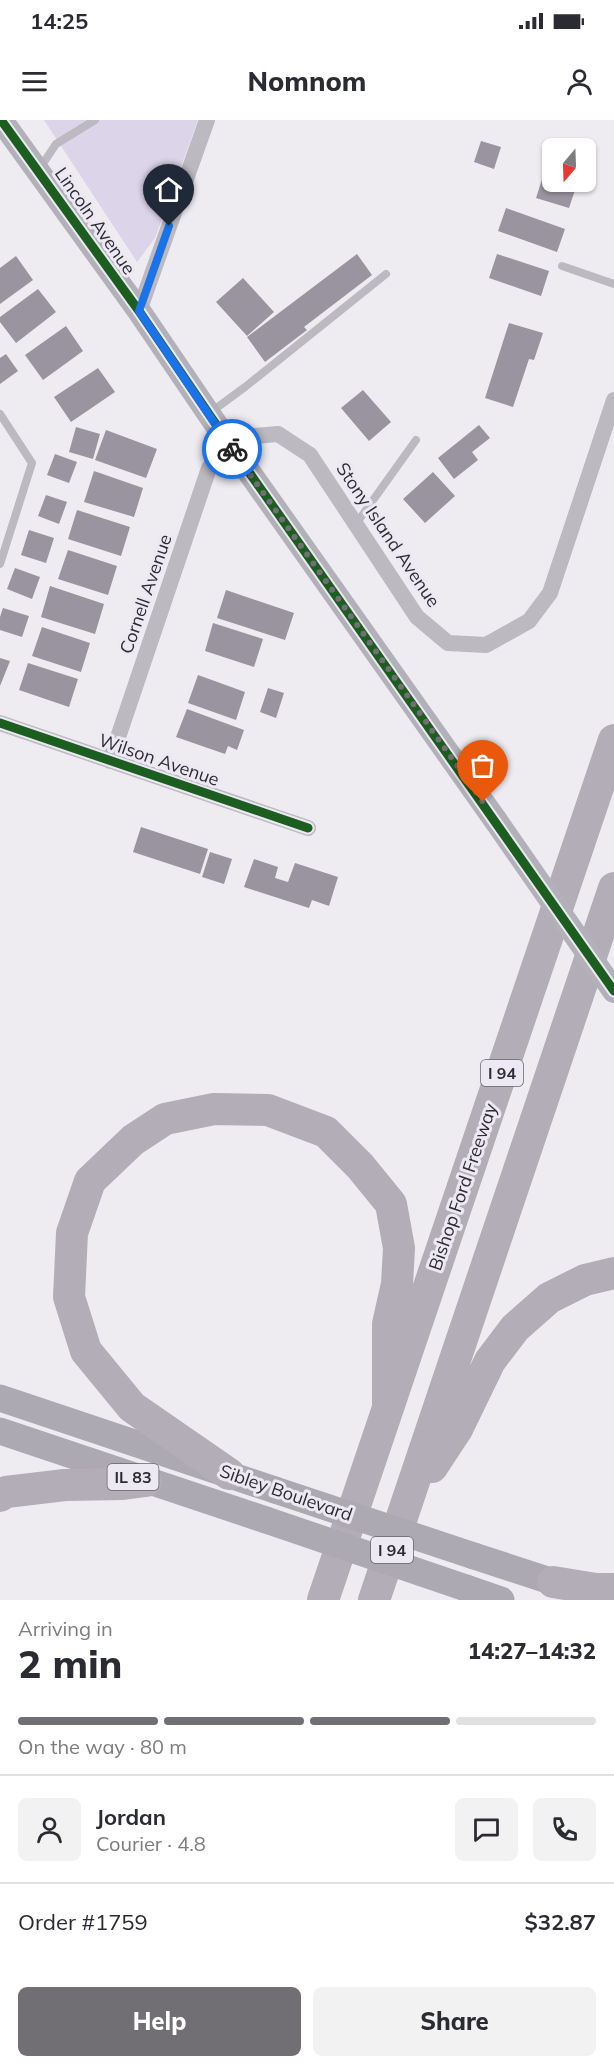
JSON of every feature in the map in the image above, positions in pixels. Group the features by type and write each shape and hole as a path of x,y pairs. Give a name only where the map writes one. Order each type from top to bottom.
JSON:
{"highway":[{"name":"Bishop Ford Freeway","path":"323,1600 614,740"},
{"name":"I 94","path":"375,1600 614,888"},
{"path":"229,1474 132,1407 86,1350 69,1297 72,1233 90,1181 133,1140 165,1119 214,1109 268,1110 326,1132 360,1166 391,1204 399,1248 397,1284 388,1324 388,1406"},
{"path":"409,1500 458,1429 490,1361 515,1328 549,1298 585,1280 614,1273"},
{"path":"0,1496 6,1492 65,1485 123,1484 146,1481"},
{"path":"310,1600 335,1563"},
{"path":"553,1582 596,1589 614,1589"}],"main road":[{"name":"Sibley Boulevard","path":"0,1398 607,1600"},
{"name":"Sibley Boulevard","path":"0,1431 501,1600"}],"street":[{"name":"Lincoln Avenue","path":"1,120 139,311 208,414 614,991"},
{"path":"139,311 207,120"},
{"name":"Stony Island Avenue","path":"232,448 254,436 278,434 310,455 417,617 448,644 486,645 529,621 550,593 614,400"},
{"name":"Cornell Avenue","path":"110,761 209,468 232,448"},
{"name":"Wilson Avenue","path":"0,723 308,828"}],"lane":[{"path":"39,170 56,144 95,120"},
{"path":"562,266 614,284"},
{"path":"208,414 386,274"},
{"path":"0,414 32,463 0,564"},
{"path":"356,524 416,441"}],"shaded area":[{"path":"44,120 198,120 155,238 137,262"}],"building":[{"path":"481,141 501,147 494,169 474,162"},
{"path":"542,179 542,192 574,192 569,208 536,198"},
{"path":"506,208 565,229 557,252 498,231"},
{"path":"357,254 372,275 304,327 307,330 265,362 247,337"},
{"path":"497,254 549,271 541,296 489,278"},
{"path":"16,256 33,280 0,304 0,268"},
{"path":"243,278 274,312 247,336 216,302"},
{"path":"38,289 56,312 16,343 0,322 0,317"},
{"path":"509,323 543,333 534,360 529,359 513,407 485,398"},
{"path":"66,326 83,351 43,380 25,355"},
{"path":"6,354 18,371 0,384 0,358"},
{"path":"98,368 115,392 71,422 54,397"},
{"path":"363,390 391,422 369,441 341,408"},
{"path":"479,425 490,438 472,452 478,460 454,479 438,458"},
{"path":"76,427 100,434 93,459 69,452"},
{"path":"106,430 157,449 146,478 95,460"},
{"path":"55,454 77,462 69,483 47,475"},
{"path":"94,471 143,488 134,517 84,502"},
{"path":"433,472 455,496 425,523 403,499"},
{"path":"46,495 67,502 59,524 38,516"},
{"path":"77,510 130,527 121,556 68,539"},
{"path":"29,530 54,538 46,563 21,555"},
{"path":"68,550 117,566 108,595 58,579"},
{"path":"15,568 40,577 32,599 7,589"},
{"path":"50,586 104,604 95,634 41,617"},
{"path":"226,590 294,613 285,640 217,618"},
{"path":"3,608 29,616 22,637 0,630"},
{"path":"213,623 263,639 254,667 205,651"},
{"path":"42,627 90,643 81,672 32,656"},
{"path":"0,658 10,661 0,686"},
{"path":"28,663 78,679 69,707 19,690"},
{"path":"198,675 245,692 236,720 188,703"},
{"path":"268,688 284,693 276,718 260,712"},
{"path":"187,709 244,730 237,750 228,746 225,754 176,737"},
{"path":"141,827 208,849 200,874 133,852"},
{"path":"210,852 232,859 224,884 202,877"},
{"path":"254,859 278,867 275,878 288,882 295,863 338,877 329,906 312,900 309,908 244,887"}],"cycle path":[{"path":"1,120 139,311 232,448 614,991"},
{"path":"0,723 308,828"}],"way so far":[{"path":"232,449 483,802"}],"route":[{"path":"169,226 139,311 232,449"}]}
